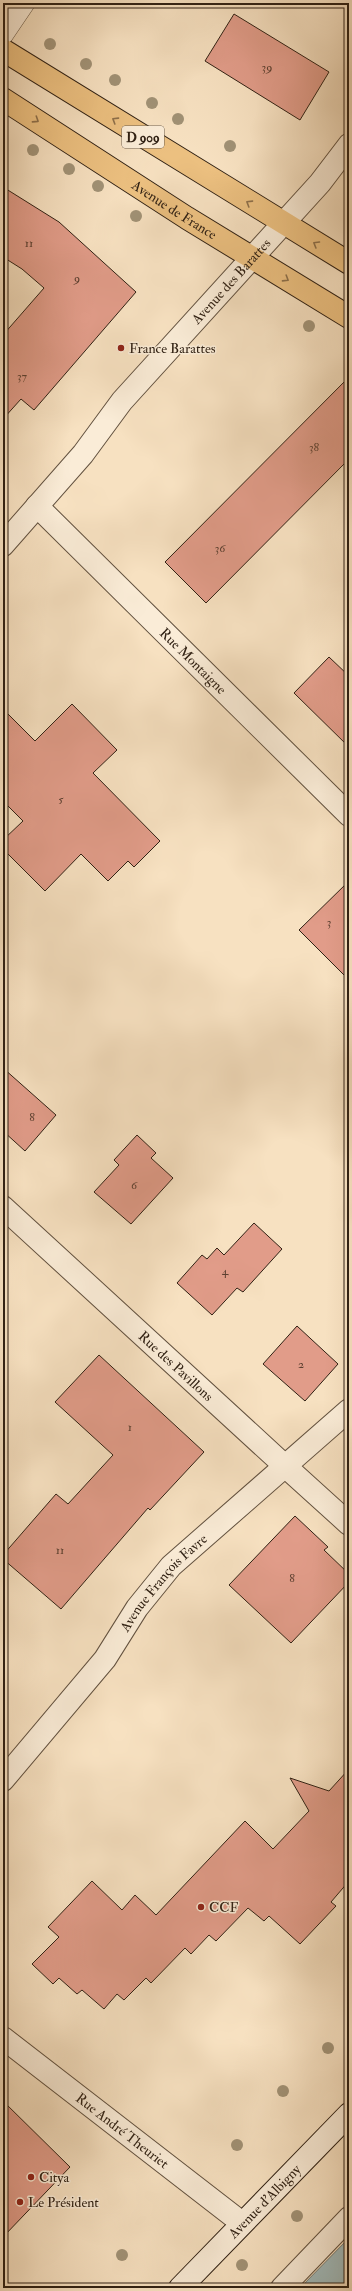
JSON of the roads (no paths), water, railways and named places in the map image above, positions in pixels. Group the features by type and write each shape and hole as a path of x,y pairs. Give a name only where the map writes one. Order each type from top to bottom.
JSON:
{"main road":[{"name":"D 909","path":"3,50 349,263"},
{"name":"Avenue de France","path":"3,99 253,259 349,317"}],"street":[{"name":"Avenue des Barattes","path":"3,545 83,454 122,401 253,259 283,223 320,183 349,145"},
{"name":"Rue Montaigne","path":"37,506 349,815"},
{"name":"Rue des Pavillons","path":"3,1207 349,1524"},
{"name":"Avenue François Favre","path":"3,1780 105,1659 137,1608 171,1566 349,1410"},
{"name":"Rue André Theuriet","path":"3,2038 242,2224"},
{"name":"Avenue d'Albigny","path":"180,2288 349,2114"},
{"path":"282,2288 349,2218"}],"lane":[{"path":"3,34 24,3"}],"water":[{"path":"349,2238 349,2288 300,2288"}],"place":[{"name":"France Barattes","path":"121,348"},
{"name":"CCF","path":"201,1907"},
{"name":"Citya","path":"31,2177"},
{"name":"Le Président","path":"20,2202"}]}
